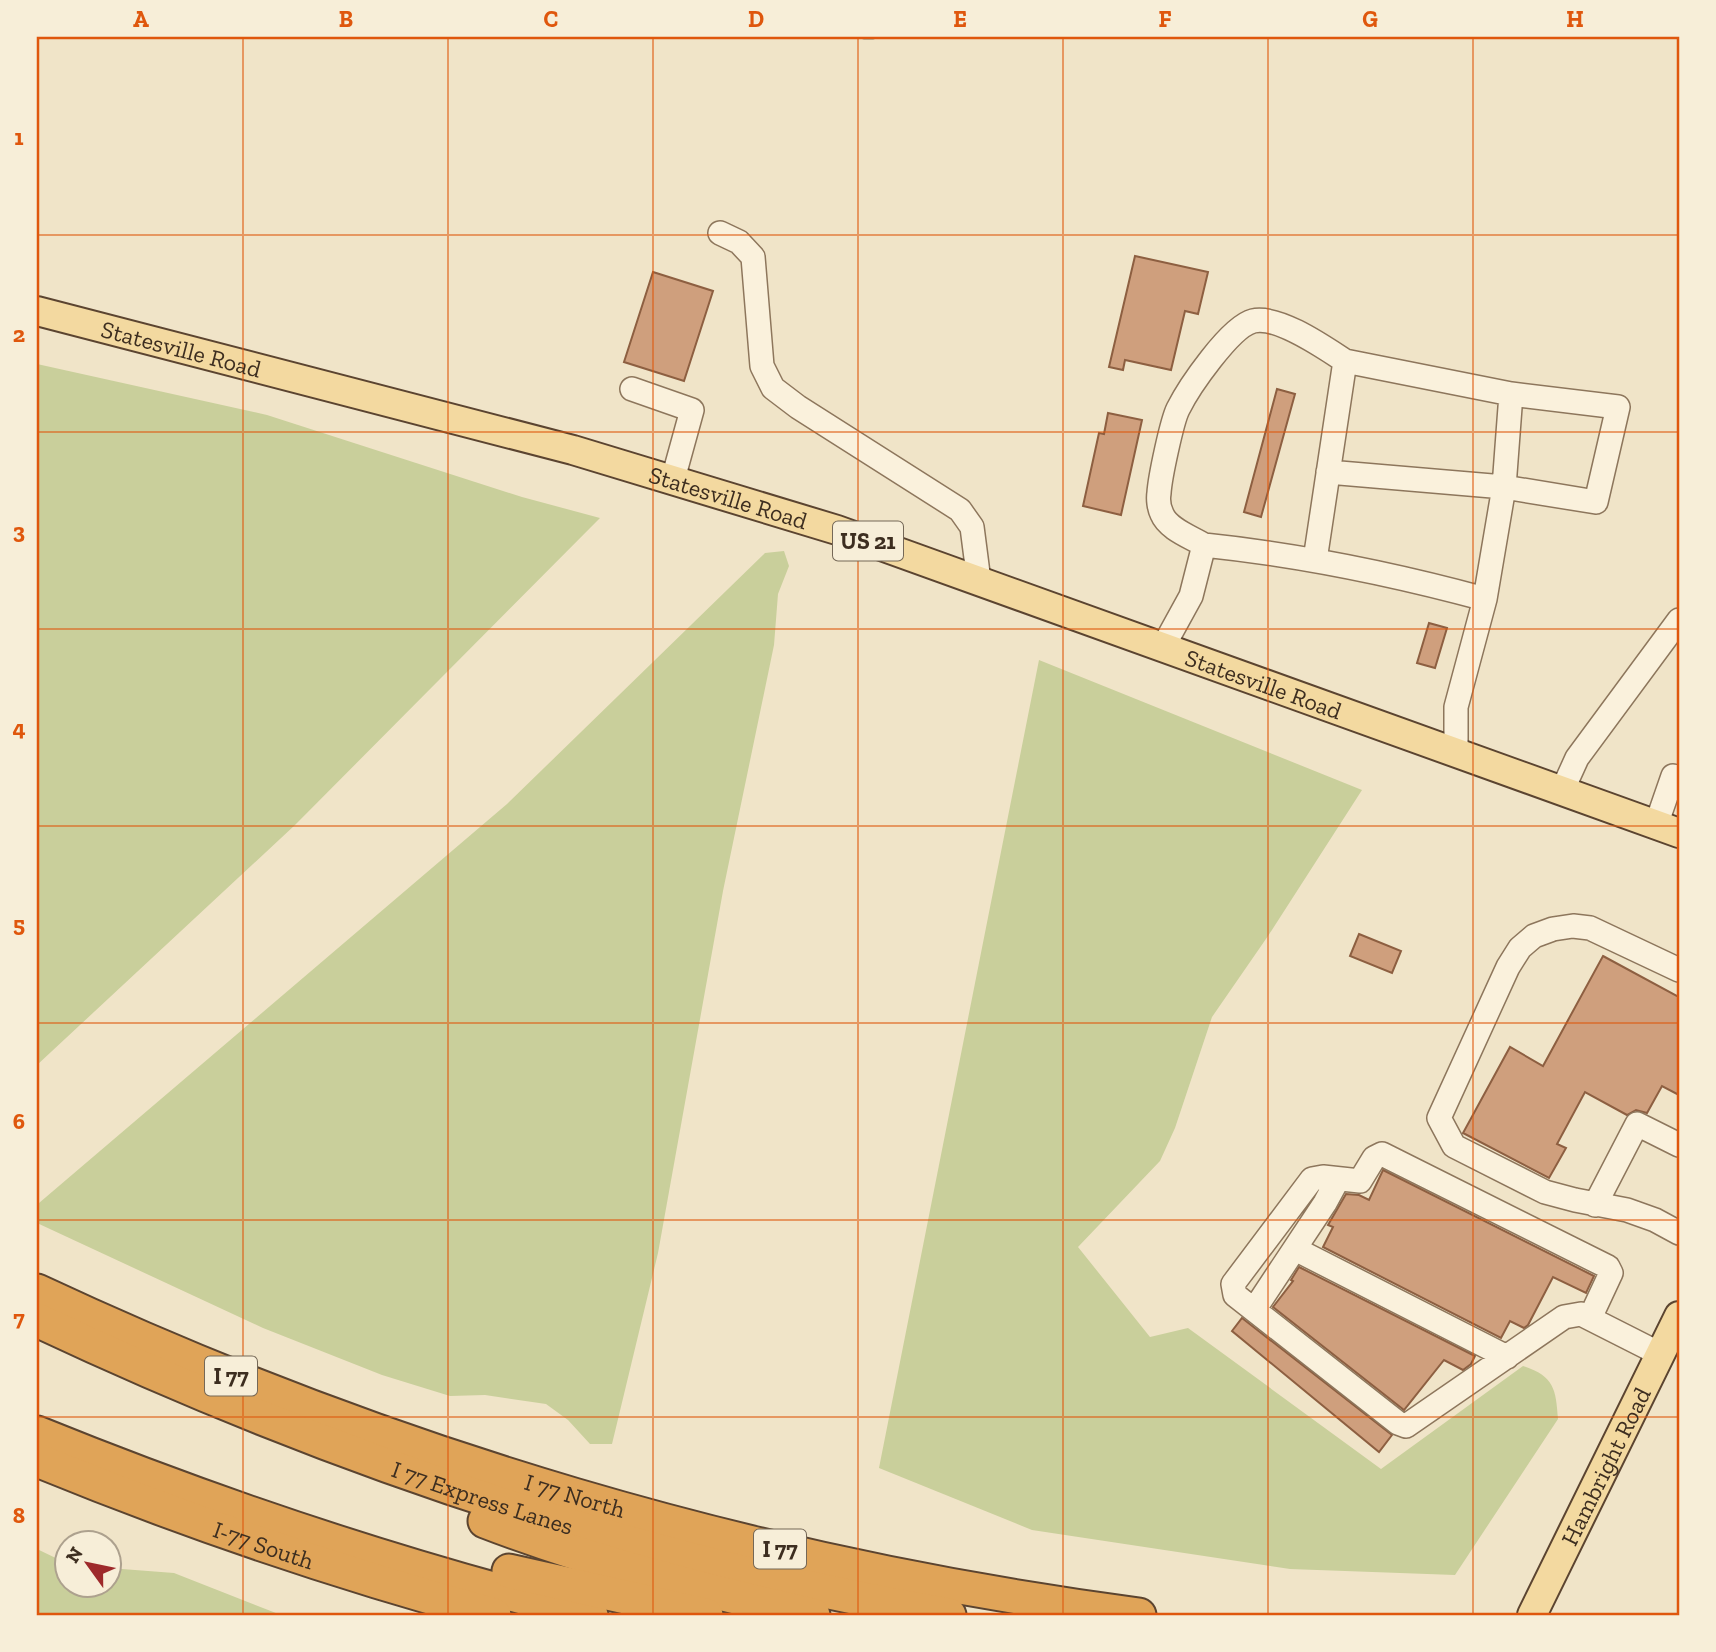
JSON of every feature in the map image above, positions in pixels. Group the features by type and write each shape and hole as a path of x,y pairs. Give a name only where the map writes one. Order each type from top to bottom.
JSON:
{"highway":[{"name":"I 77 North","path":"37,1291 171,1351 300,1403 430,1449 577,1496 686,1526 858,1567 1015,1597 1139,1615"},
{"name":"I 77 Express Lanes","path":"37,1320 253,1415 421,1477 606,1535 765,1576 949,1615"},
{"path":"253,1415 402,1486 504,1528 660,1578 813,1615"},
{"path":"37,1433 234,1507 415,1566 591,1615"},
{"name":"I-77 South","path":"37,1460 250,1539 395,1587 494,1615"},
{"path":"234,1507 706,1615"}],"main road":[{"name":"Statesville Road","path":"37,311 560,446 837,530 1668,829"},
{"name":"Hambright Road","path":"1532,1615 1679,1316"}],"lane":[{"path":"720,233 738,242 753,257 762,366 773,388 798,407 960,510 972,527 979,581"},
{"path":"1328,472 1504,487 1596,502 1618,407 1511,394 1345,361 1304,334 1256,320 1242,325 1224,341 1177,410 1158,494 1165,520 1204,545 1315,560 1416,580 1485,599"},
{"path":"1315,560 1345,361"},
{"path":"632,389 692,410 673,479"},
{"path":"1456,753 1456,707 1485,599 1504,487 1511,394"},
{"path":"1163,647 1191,596 1204,545"},
{"path":"1562,791 1577,758 1679,620"},
{"path":"1668,829 1673,776 1679,778"},
{"path":"1679,970 1590,929 1573,926 1534,936 1520,948 1508,967 1439,1118 1454,1146 1545,1192 1627,1210 1655,1220 1679,1233"},
{"path":"1595,1205 1637,1124 1679,1144"},
{"path":"1590,1318 1611,1273 1608,1267 1382,1154 1374,1158 1360,1181 1323,1177 1312,1179 1233,1284 1235,1295 1398,1423 1406,1426 1564,1317 1581,1314 1660,1354"},
{"path":"1254,1310 1338,1179"},
{"path":"1295,1249 1507,1357"}],"green space":[{"path":"37,364 267,415 522,497 600,518 295,825 37,1065"},
{"path":"784,551 789,566 778,594 774,645 723,891 658,1253 612,1444 590,1444 568,1420 546,1404 485,1395 450,1396 382,1375 263,1328 37,1223 39,1203 507,804 765,553"},
{"path":"1039,660 1362,790 1212,1017 1175,1128 1160,1161 1078,1247 1150,1337 1188,1328 1381,1469 1523,1366 1547,1379 1556,1399 1558,1419 1455,1575 1290,1569 1032,1530 879,1468"},
{"path":"37,1549 52,1556 52,1600 122,1600 122,1569 174,1573 281,1615 37,1615"}],"building":[{"path":"1135,256 1208,272 1198,314 1185,311 1171,370 1125,360 1123,370 1109,367"},
{"path":"653,272 713,291 684,381 624,362"},
{"path":"1277,389 1295,394 1261,517 1244,512"},
{"path":"1108,413 1142,420 1121,515 1083,506 1099,433 1104,434"},
{"path":"1429,623 1447,628 1435,668 1417,663"},
{"path":"1359,934 1401,951 1392,973 1350,956"},
{"path":"1603,956 1679,997 1679,1095 1662,1086 1647,1113 1636,1110 1627,1115 1585,1092 1557,1144 1566,1148 1549,1178 1463,1133 1510,1047 1543,1066"},
{"path":"1383,1170 1594,1276 1586,1293 1553,1277 1528,1325 1524,1328 1510,1321 1501,1338 1323,1247 1333,1227 1328,1225 1346,1194 1359,1195 1369,1200"},
{"path":"1299,1267 1475,1356 1471,1364 1463,1370 1444,1360 1404,1410 1273,1307 1293,1281 1291,1280"},
{"path":"1242,1318 1392,1435 1379,1452 1232,1331"}],"waterway":[{"path":"864,37 873,37"}]}
